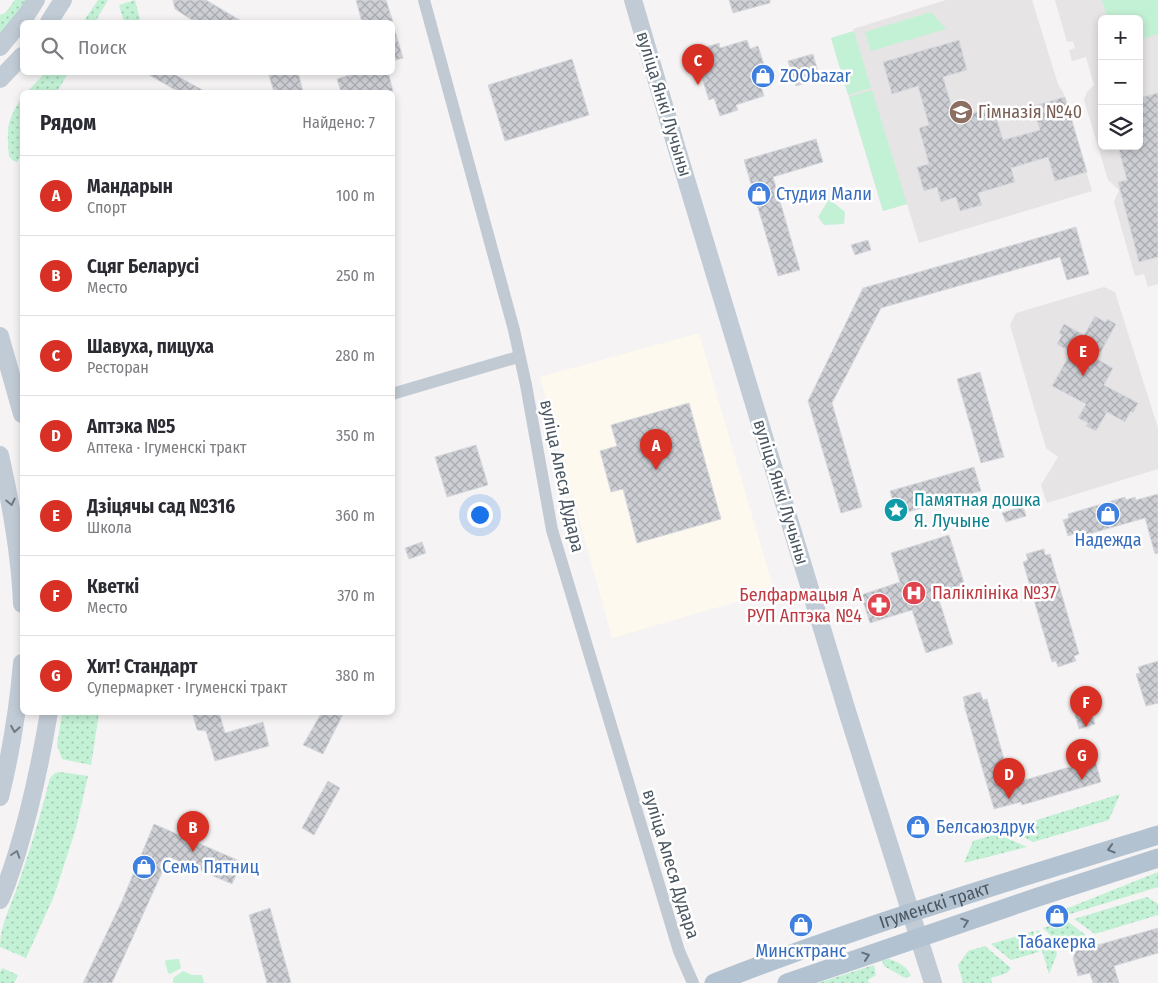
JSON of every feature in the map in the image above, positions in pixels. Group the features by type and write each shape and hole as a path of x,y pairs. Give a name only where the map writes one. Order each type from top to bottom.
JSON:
{"main road":[{"path":"22,20 36,0"},
{"path":"50,20 63,0"},
{"name":"вуліца Янкі Лучыны","path":"633,0 933,983"},
{"path":"0,47 20,23"},
{"path":"0,79 20,58"},
{"path":"0,336 20,407"},
{"path":"0,455 12,509 20,570"},
{"path":"0,798 10,754 20,690"},
{"path":"0,900 6,889 26,825 42,760 49,715"},
{"name":"Ігуменскі тракт","path":"714,983 786,955 910,912 1158,834"},
{"name":"Ігуменскі тракт","path":"787,983 1158,858"}],"street":[{"name":"вуліца Алеся Дудара","path":"424,0 508,311 526,385 552,530 679,951 694,983"},
{"path":"395,393 518,357"}],"shaded area":[{"name":"Гімназія №40","path":"946,0 1032,0 1058,84 1063,92 1092,191 919,243 907,204 883,211 831,38 854,31 853,29"},
{"path":"1055,0 1158,0 1158,284 1148,287 1144,274 1135,276 1114,202 1119,190 1108,180 1099,150 1143,150 1143,15 1098,15 1098,147 1084,100 1087,92 1094,85 1086,57 1072,61 1069,50 1075,48 1073,41 1067,42"},
{"path":"1104,287 1115,292 1158,428 1158,469 1047,503 1041,485 1058,457 1046,448 1010,325 1016,313"},
{"path":"699,333 774,591 612,638 540,377"}],"green space":[{"path":"15,0 30,0 0,39 0,15 5,13"},
{"path":"98,0 108,0 96,20 84,20"},
{"path":"135,0 140,20 123,20 119,5"},
{"path":"1102,0 1158,0 1158,34 1143,39 1143,15 1107,15"},
{"path":"931,12 946,29 871,51 865,32"},
{"path":"854,31 871,88 848,95 831,38"},
{"path":"43,75 67,75 58,90 29,90"},
{"path":"872,90 907,204 883,211 849,97"},
{"path":"20,101 20,157 17,162 9,156 8,132 10,119"},
{"path":"829,199 845,212 844,224 824,225 818,217"},
{"path":"62,715 99,715 91,765 62,759 57,745"},
{"path":"55,773 88,776 76,828 54,896 26,958 0,947 0,939 6,916 31,845 50,778"},
{"path":"1120,794 1109,820 1033,842 1008,829"},
{"path":"997,834 1027,847 964,863 973,841"},
{"path":"1158,872 1158,887 1067,915 1063,910"},
{"path":"1147,897 1158,904 1158,915 1095,934 1074,919"},
{"path":"1067,921 1088,937 1061,945 1043,928"},
{"path":"1038,930 1055,947 1057,954 1049,974 1036,931"},
{"path":"1033,931 1039,952 1011,960 991,944"},
{"path":"985,946 1011,968 1007,973 991,978 992,983 963,983 958,965 968,951"},
{"path":"179,959 181,968 170,974 168,973 166,960"},
{"path":"889,959 905,967 911,976 905,978 884,966 882,960"},
{"path":"874,965 876,975 868,980 869,983 818,983"},
{"path":"2,968 18,975 14,983 0,983"},
{"path":"183,971 192,975 202,975 204,983 173,983 173,978"}],"building":[{"path":"173,0 206,0 240,20 192,20 175,9"},
{"path":"356,0 386,0 392,20 361,20"},
{"path":"729,0 770,0 770,3 733,13"},
{"path":"395,31 403,58 395,60"},
{"path":"747,40 750,49 758,46 769,80 760,83 764,96 736,105 738,110 720,116 714,98 709,100 698,66 705,64 700,49 719,43 720,48"},
{"name":"Гімназія №40","path":"959,40 967,70 943,77 955,118 993,107 1003,140 1040,130 1033,106 1065,97 1087,172 1055,181 1048,157 1011,168 1015,182 978,193 982,205 960,211 956,197 941,202 937,187 924,191 917,167 929,164 919,128 929,125 918,86 892,94 883,62"},
{"path":"813,54 820,79 796,86 788,61"},
{"path":"572,59 589,115 505,141 488,85"},
{"path":"149,75 175,75 202,90 176,90"},
{"path":"269,75 299,75 302,90 273,90"},
{"path":"350,75 389,75 393,90 340,90 337,79"},
{"path":"1158,93 1158,257 1139,262 1118,182 1127,180 1119,150 1143,150 1143,97"},
{"path":"816,139 823,162 773,177 800,270 778,276 744,160"},
{"path":"1076,227 1089,274 1067,280 1060,257 881,308 832,403 862,507 841,513 808,401 863,288"},
{"path":"868,240 871,250 855,255 851,245"},
{"path":"1095,316 1105,322 1107,319 1116,324 1097,359 1113,368 1104,385 1138,403 1133,413 1131,411 1125,422 1107,412 1096,431 1086,426 1088,423 1078,418 1086,404 1052,386 1071,352 1057,344 1062,335 1059,333 1064,324 1084,335"},
{"path":"980,372 1004,457 981,463 957,379"},
{"path":"689,403 721,519 637,543 623,489 611,492 600,451 617,446 611,425"},
{"path":"476,445 488,485 447,497 435,457"},
{"path":"974,467 981,491 897,515 890,491"},
{"path":"1158,494 1158,553 1155,554 1145,518 1075,538 1074,534 1068,536 1063,520 1069,518 1068,514 1125,497 1126,500 1135,497 1136,500"},
{"path":"1023,506 1026,516 1006,522 1002,513"},
{"name":"Паліклініка №37","path":"949,535 967,592 939,600 953,644 926,653 912,610 870,623 861,595 900,582 891,553"},
{"path":"422,542 426,553 409,559 405,548"},
{"path":"1044,549 1045,555 1050,554 1079,654 1074,656 1076,661 1058,667 1056,661 1052,662 1023,562 1028,560 1026,554"},
{"path":"1158,661 1158,703 1146,706 1136,674 1140,673 1138,667"},
{"path":"980,692 983,700 987,699 1011,784 1073,766 1072,763 1094,756 1101,782 1022,805 1021,802 994,809 963,697"},
{"path":"1091,711 1095,724 1079,729 1075,715"},
{"path":"193,715 220,715 225,733 263,722 269,746 215,761 206,731 197,730"},
{"path":"320,715 342,715 323,754 303,745"},
{"path":"328,781 340,788 314,835 302,828"},
{"path":"154,824 242,862 232,884 169,857 112,983 83,983 122,901"},
{"path":"270,908 291,983 267,983 249,915"},
{"path":"1158,928 1158,953 1114,966 1119,983 1093,983 1090,973 1078,976 1073,958 1076,951"}],"place":[{"name":"ZOObazar","path":"763,76"},
{"name":"Шавуха, пицуха","path":"698,85"},
{"name":"Гімназія №40","path":"961,112"},
{"name":"Студия Мали","path":"759,194"},
{"name":"Дзіцячы сад №316","path":"1083,376"},
{"name":"Мандарын","path":"656,470"},
{"name":"Памятная дошка Я. Лучыне","path":"896,510"},
{"name":"Надежда","path":"1108,514"},
{"name":"Паліклініка №37","path":"914,593"},
{"name":"Белфармацыя А РУП Аптэка №4","path":"879,605"},
{"name":"Кветкі","path":"1086,727"},
{"name":"Хит! Стандарт","path":"1082,780"},
{"name":"Аптэка №5","path":"1009,799"},
{"name":"Белсаюздрук","path":"918,827"},
{"name":"Сцяг Беларусі","path":"193,852"},
{"name":"Семь Пятниц","path":"144,867"},
{"name":"Табакерка","path":"1057,916"},
{"name":"Минсктранс","path":"801,925"}]}
